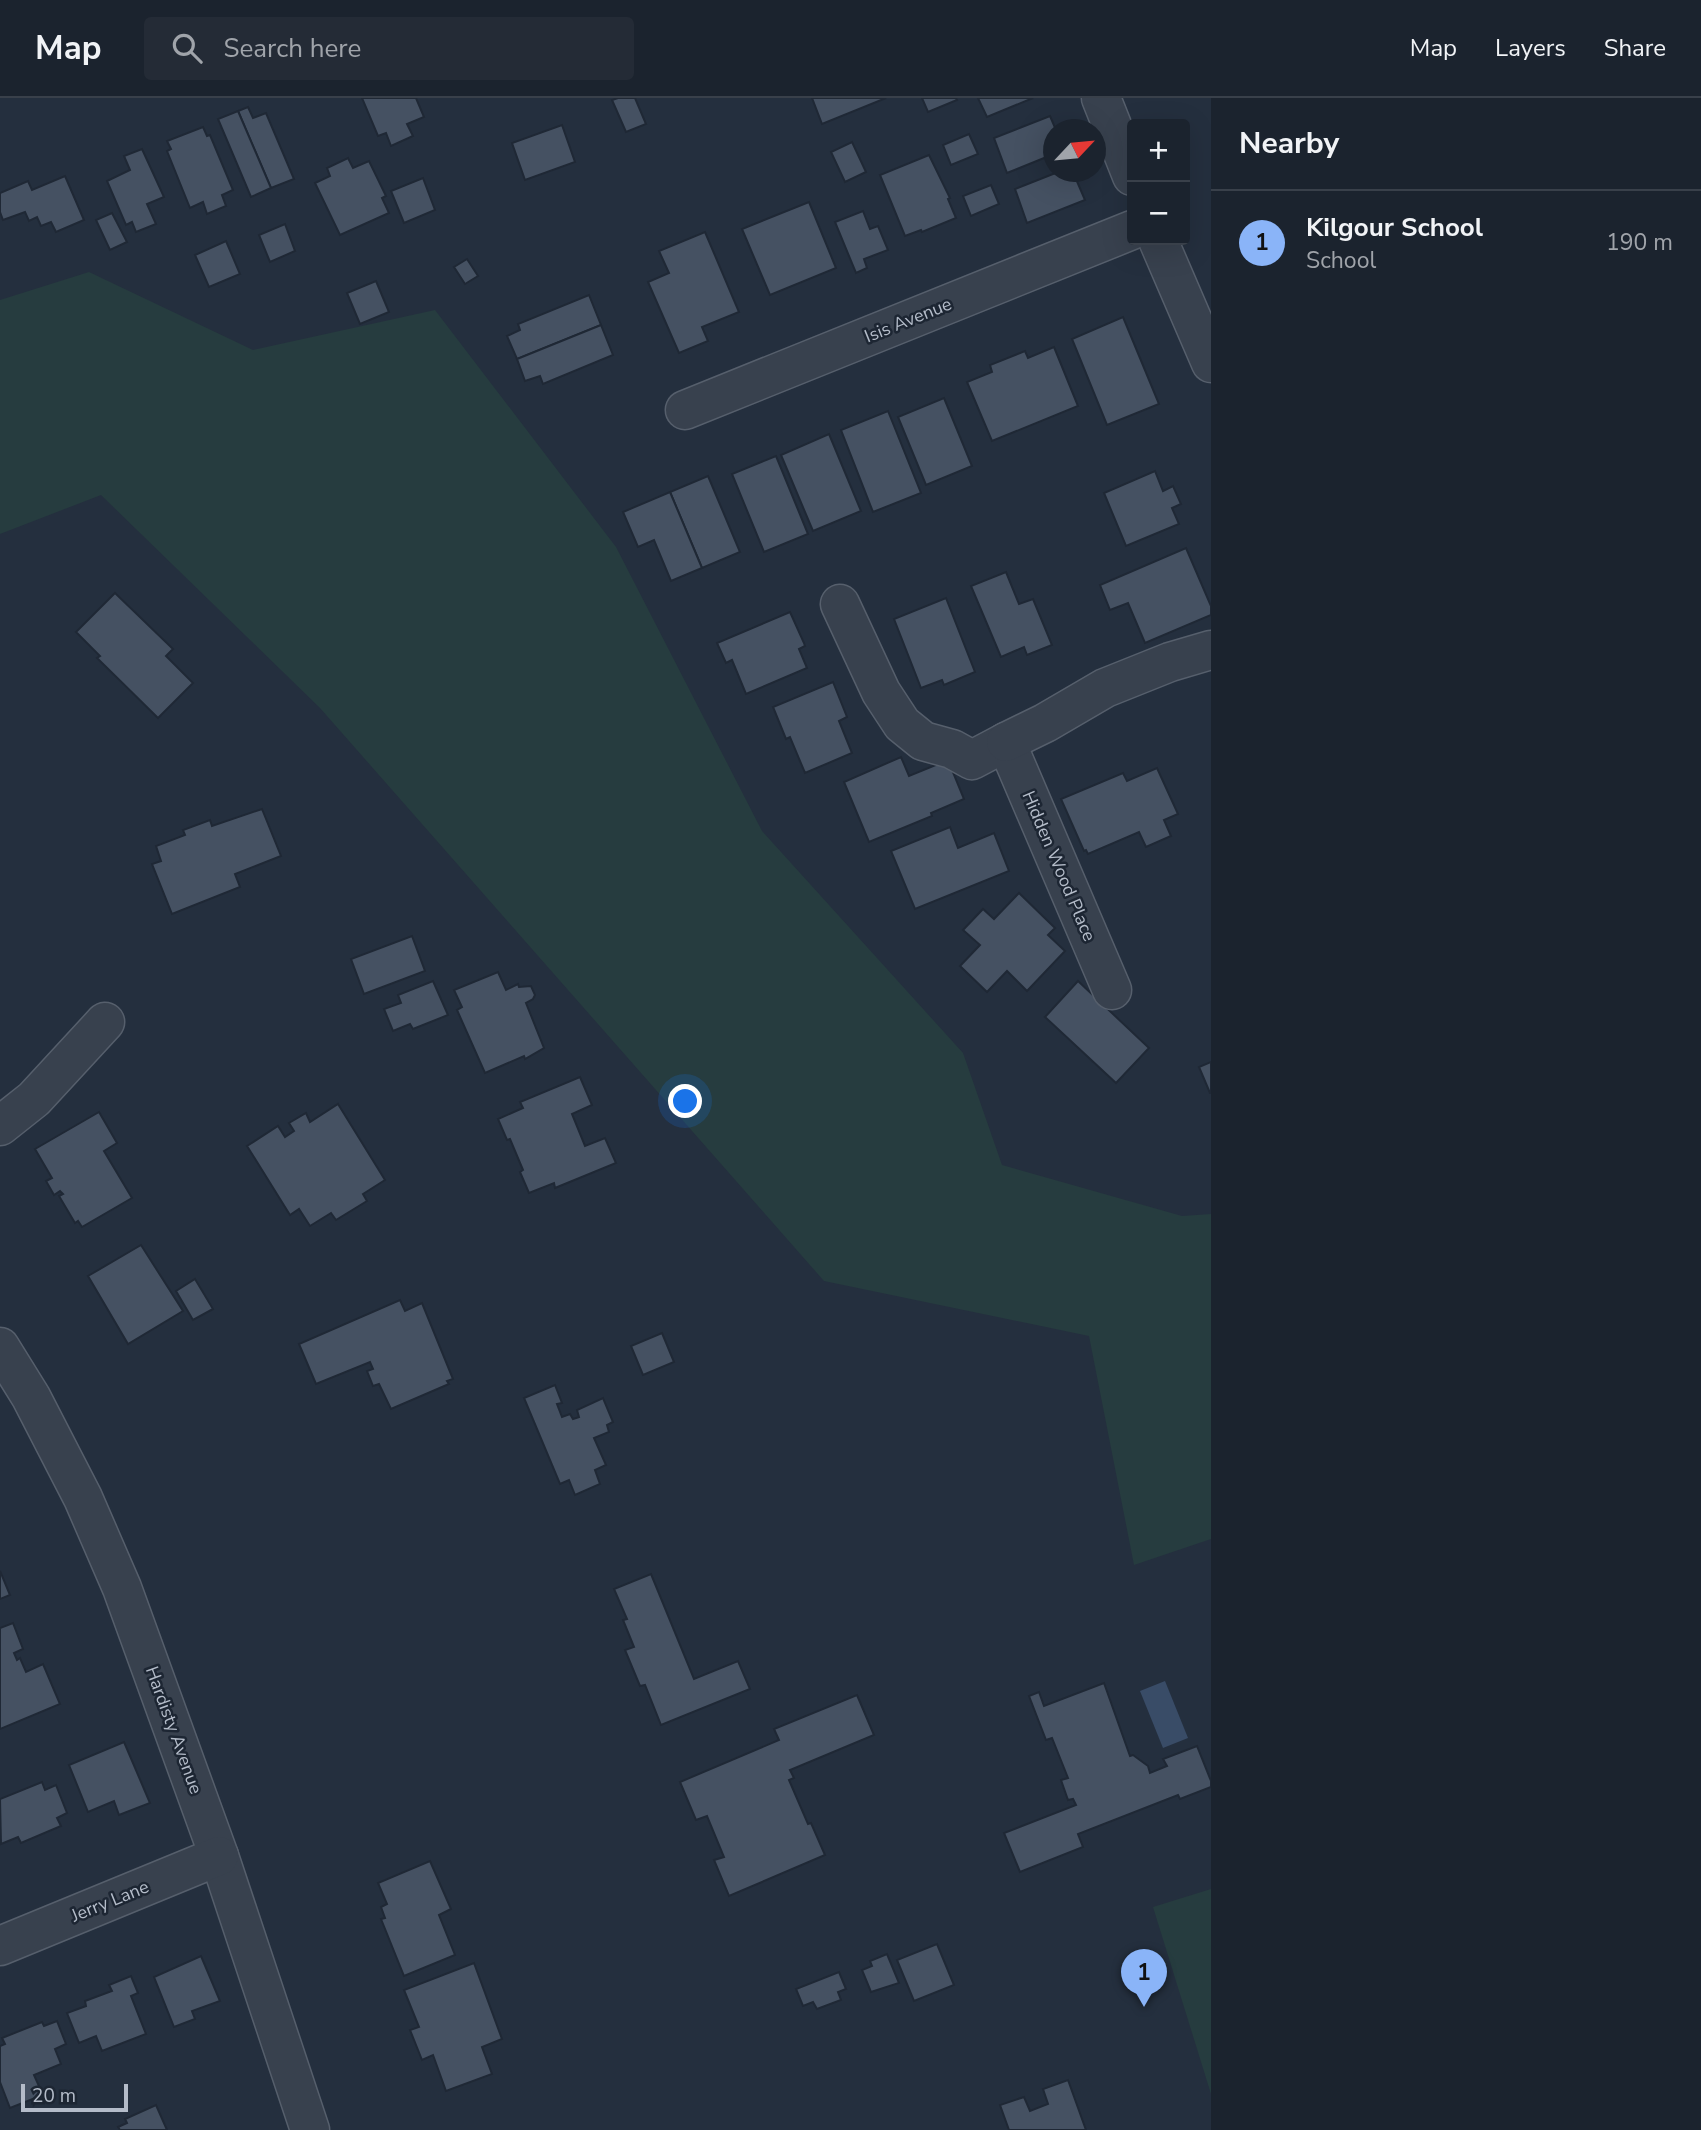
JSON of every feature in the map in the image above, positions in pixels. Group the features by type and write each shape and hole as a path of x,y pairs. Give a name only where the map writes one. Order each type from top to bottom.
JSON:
{"street":[{"path":"1101,98 1127,163"},
{"name":"Isis Avenue","path":"685,410 1127,232"},
{"path":"1160,245 1211,363"},
{"path":"840,604 881,692 902,724 923,741 952,749 972,760 1045,723 1105,688 1170,662 1211,650"},
{"name":"Hidden Wood Place","path":"1006,742 1112,990"},
{"path":"0,1126 34,1099 105,1023"},
{"name":"Hardisty Avenue","path":"0,1347 31,1397 83,1498 122,1588 219,1856 310,2130"},
{"name":"Jerry Lane","path":"0,1947 219,1856"}],"green space":[{"path":"89,272 253,350 435,310 616,547 762,831 963,1053 1002,1165 1182,1216 1211,1214 1211,1539 1134,1565 1089,1336 824,1281 320,708 101,495 0,534 0,300"},
{"path":"1211,1889 1211,2094 1153,1907"}],"water":[{"path":"1165,1681 1188,1738 1163,1748 1140,1691"}],"building":[{"path":"362,98 416,98 424,117 407,124 413,136 391,146 386,133 378,136"},
{"path":"635,98 646,124 626,132 612,100"},
{"path":"812,98 886,98 822,124"},
{"path":"922,98 956,98 957,100 928,112"},
{"path":"978,98 1033,98 987,117"},
{"path":"248,107 253,118 266,113 294,179 271,188 238,111"},
{"path":"238,111 271,188 251,197 218,119"},
{"path":"1050,116 1051,119 1043,119 1043,158 1007,173 994,138"},
{"path":"562,125 575,162 525,180 512,143"},
{"path":"203,127 207,136 210,135 233,190 222,195 226,206 207,214 203,202 190,208 167,151 171,149 167,141"},
{"path":"969,134 978,154 951,165 943,145"},
{"path":"852,142 866,172 845,182 831,152"},
{"path":"142,149 164,197 147,204 156,224 136,232 132,222 126,225 107,181 130,170 124,156"},
{"path":"929,155 950,198 948,199 956,218 905,236 880,175"},
{"path":"348,158 353,168 369,161 386,196 382,198 389,213 340,235 315,183 330,176 327,168"},
{"path":"65,176 84,220 56,232 51,222 41,226 37,217 29,221 25,212 3,220 0,193 28,181 32,190"},
{"path":"423,178 435,210 404,223 391,191"},
{"path":"1043,178 1043,182 1077,182 1085,200 1027,223 1015,189"},
{"path":"991,185 999,204 971,216 963,196"},
{"path":"809,202 836,268 770,295 742,229"},
{"path":"863,211 870,229 878,226 888,250 864,259 867,268 856,273 835,222"},
{"path":"112,213 127,242 110,250 96,220"},
{"path":"285,224 295,251 270,262 259,235"},
{"path":"705,232 739,312 702,327 708,341 679,353 648,282 669,273 659,251"},
{"path":"226,241 240,274 209,287 195,255"},
{"path":"467,259 478,276 465,284 454,267"},
{"path":"376,281 389,312 360,324 347,293"},
{"path":"589,295 601,325 517,359 507,336 520,330 518,324"},
{"path":"1123,317 1159,404 1107,425 1072,339"},
{"path":"601,325 613,355 543,384 540,376 525,381 517,359"},
{"path":"1054,347 1078,406 992,441 967,382 992,372 990,365 1025,351 1028,358"},
{"path":"944,398 972,466 926,485 898,417"},
{"path":"888,411 921,493 873,512 841,430"},
{"path":"829,434 861,511 813,531 781,455"},
{"path":"776,456 808,534 764,552 732,474"},
{"path":"1155,471 1163,491 1173,486 1181,504 1172,508 1179,524 1126,546 1104,493"},
{"path":"708,476 740,552 702,568 670,492"},
{"path":"670,492 702,568 671,581 654,540 638,547 623,512"},
{"path":"1186,548 1211,606 1211,615 1145,643 1128,603 1110,610 1100,585"},
{"path":"1006,572 1019,604 1033,599 1052,645 1027,655 1024,647 1001,657 971,586"},
{"path":"115,593 173,649 166,656 193,683 158,718 97,658 100,656 76,632"},
{"path":"946,598 975,672 944,685 942,680 921,688 894,619"},
{"path":"790,612 805,646 799,649 807,668 746,694 732,660 726,663 717,643"},
{"path":"833,682 847,717 839,721 852,753 805,773 790,737 786,739 773,707"},
{"path":"901,757 909,776 948,760 964,799 931,813 932,816 869,842 844,782"},
{"path":"1157,768 1178,814 1164,820 1171,836 1146,847 1139,832 1088,854 1084,851 1061,799 1123,773 1127,781"},
{"path":"262,809 281,856 235,874 240,887 172,914 152,864 161,861 156,846 185,835 183,830 210,820 212,826"},
{"path":"950,827 958,848 994,833 1009,871 915,909 891,851"},
{"path":"1019,893 1055,928 1048,935 1065,951 1027,991 1007,971 987,992 960,966 980,945 963,930 983,909 994,919"},
{"path":"412,936 425,971 364,994 351,959"},
{"path":"498,972 506,990 518,984 519,987 531,986 535,995 526,1003 544,1048 525,1059 524,1056 485,1073 457,1010 462,1007 454,990"},
{"path":"433,981 448,1015 413,1029 410,1024 393,1031 384,1009 401,1003 398,995"},
{"path":"1078,981 1149,1048 1116,1083 1045,1017"},
{"path":"1211,1062 1211,1093 1210,1093 1199,1067"},
{"path":"580,1077 592,1105 572,1114 585,1146 605,1138 616,1163 555,1188 554,1183 529,1193 520,1172 523,1170 498,1119 523,1108 520,1102"},
{"path":"338,1104 385,1180 363,1194 367,1201 336,1220 331,1213 310,1226 299,1209 290,1215 247,1146 278,1126 285,1137 294,1131 289,1123 306,1113 310,1122"},
{"path":"99,1112 117,1143 104,1151 132,1198 82,1227 78,1221 75,1223 59,1196 63,1194 60,1191 54,1195 46,1181 52,1178 35,1149"},
{"path":"141,1245 183,1311 128,1344 88,1276"},
{"path":"195,1279 213,1309 193,1320 176,1291"},
{"path":"400,1300 405,1311 422,1303 453,1379 447,1381 449,1384 391,1409 379,1384 373,1386 367,1371 373,1369 370,1362 316,1384 299,1344"},
{"path":"662,1333 674,1362 643,1375 631,1346"},
{"path":"555,1385 562,1403 557,1404 562,1417 570,1414 573,1419 579,1417 577,1410 603,1398 613,1422 607,1425 609,1432 594,1438 606,1465 595,1470 600,1484 575,1495 569,1480 560,1484 524,1398"},
{"path":"0,1571 10,1595 0,1599"},
{"path":"651,1574 694,1679 738,1661 750,1689 661,1725 645,1685 640,1686 625,1650 634,1647 623,1620 627,1619 614,1589"},
{"path":"13,1623 23,1649 14,1653 17,1660 20,1658 26,1672 43,1664 60,1704 0,1729 0,1628"},
{"path":"1104,1683 1130,1756 1133,1755 1148,1766 1150,1773 1167,1766 1163,1759 1197,1746 1211,1787 1180,1799 1178,1795 1078,1834 1083,1847 1020,1872 1004,1833 1076,1805 1073,1799 1068,1800 1061,1780 1068,1778 1052,1738 1046,1740 1029,1696 1039,1692 1044,1706"},
{"path":"857,1695 874,1735 790,1770 794,1778 789,1780 825,1855 729,1896 714,1860 724,1857 707,1816 696,1820 680,1782 779,1740 774,1729"},
{"path":"124,1742 150,1803 119,1815 114,1801 88,1812 69,1765"},
{"path":"42,1782 45,1790 56,1785 67,1813 57,1818 61,1826 21,1843 18,1837 1,1844 0,1799"},
{"path":"430,1861 451,1909 439,1915 455,1955 404,1976 381,1919 385,1918 381,1907 387,1904 378,1883"},
{"path":"937,1944 954,1985 914,2001 897,1960"},
{"path":"887,1954 899,1983 871,1992 862,1970 872,1966 870,1961"},
{"path":"201,1956 220,2001 192,2011 195,2019 174,2027 154,1977"},
{"path":"474,1963 502,2039 482,2047 492,2074 446,2091 433,2055 422,2060 410,2030 419,2027 404,1990"},
{"path":"839,1972 846,1989 838,1992 841,2000 817,2009 813,2002 803,2006 796,1989"},
{"path":"131,1976 138,1993 131,1996 146,2034 102,2051 96,2036 79,2043 67,2013 86,2006 85,2001 112,1991 109,1985"},
{"path":"57,2021 66,2044 55,2049 61,2064 34,2075 43,2095 10,2108 0,2082 0,2046 5,2044 2,2038 42,2022 44,2026"},
{"path":"1068,2080 1086,2130 1009,2130 1000,2105 1024,2097 1030,2111 1048,2104 1043,2089"},
{"path":"156,2105 167,2130 120,2130 118,2127 127,2123 125,2119"}],"place":[{"name":"Kilgour School","path":"1144,2007"}]}
